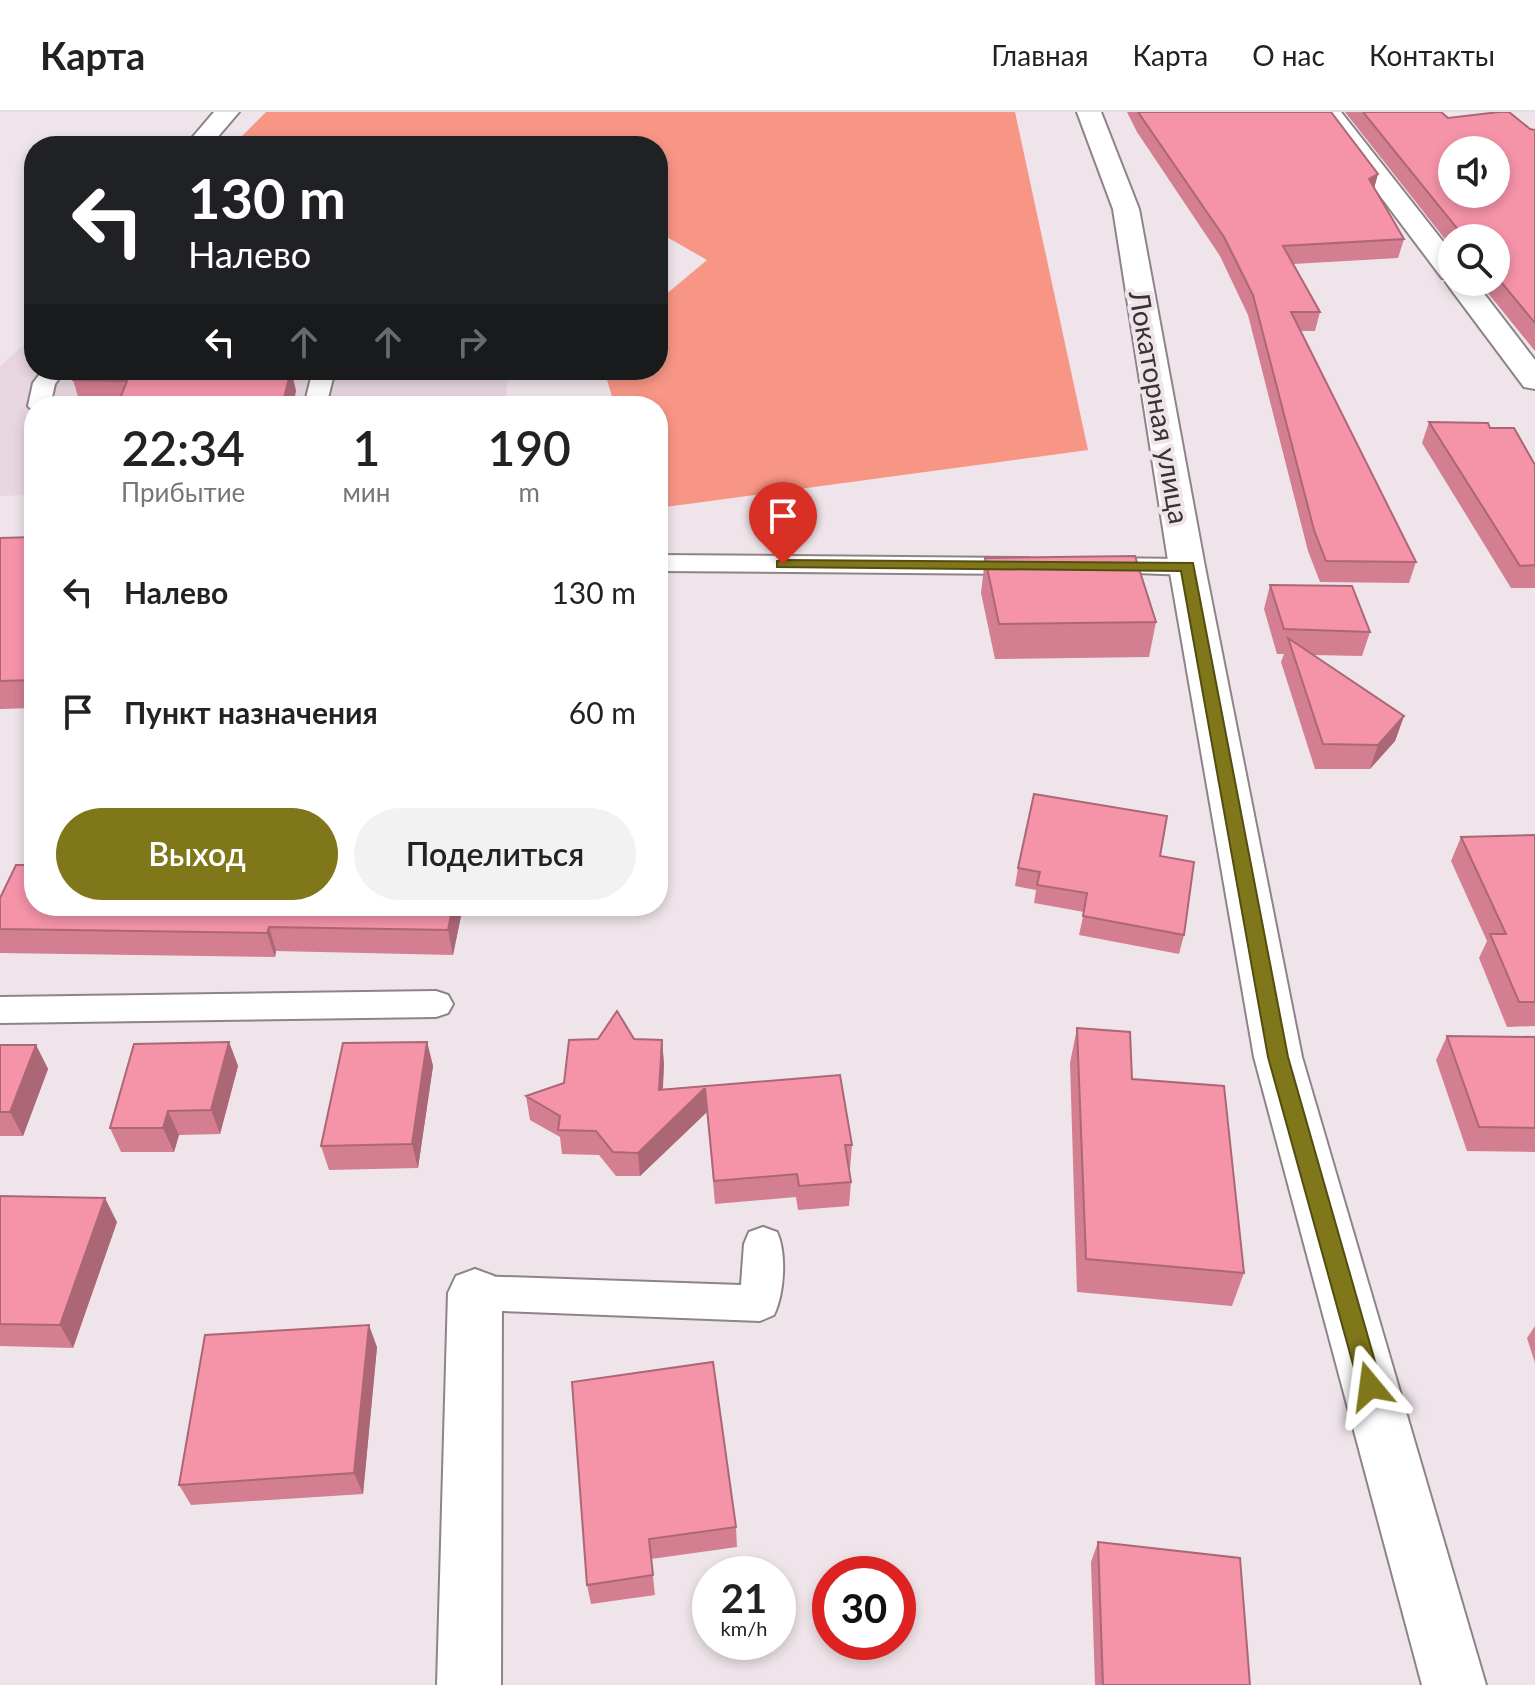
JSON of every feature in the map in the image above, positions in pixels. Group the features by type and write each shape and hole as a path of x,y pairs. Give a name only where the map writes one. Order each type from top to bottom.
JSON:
{"street":[{"path":"206,136 227,112"},
{"name":"Локаторная улица","path":"1089,112 1126,209 1187,567 1278,1057 1454,1685"},
{"path":"1329,112 1438,254"},
{"path":"1471,296 1535,380"},
{"path":"469,1685 475,1293"}],"lane":[{"path":"668,563 1187,567"},
{"path":"0,1010 436,1004"},
{"path":"475,1293 760,1303 763,1244"}],"shaded area":[{"path":"266,112 1015,112 1088,450 668,507 668,396 612,396 607,380 668,380 668,293 707,260 668,238 668,136 242,136"},
{"path":"24,345 24,380 507,380 507,396 24,396 24,495 0,496 0,366"}],"building":[{"path":"1138,112 1331,112 1378,174 1369,179 1404,239 1283,246 1320,312 1291,312 1416,562 1326,561 1314,530 1253,295 1224,237"},
{"path":"1363,112 1441,112 1448,118 1509,112 1535,130 1535,323 1510,293 1510,224 1454,224 1441,208 1510,208 1510,136 1438,136 1438,205"},
{"path":"73,380 288,380 284,396 121,396 127,381"},
{"path":"1429,422 1488,423 1490,428 1514,428 1535,465 1535,565 1520,566"},
{"path":"24,537 24,680 0,681 0,538"},
{"path":"1135,556 1156,622 999,624 985,558"},
{"path":"1270,585 1352,586 1370,632 1284,629"},
{"path":"1288,638 1404,716 1378,745 1323,744"},
{"path":"1034,794 1167,816 1160,856 1194,862 1184,935 1083,916 1087,893 1037,885 1040,872 1018,868"},
{"path":"1535,835 1535,1002 1519,1002 1490,934 1506,934 1461,837"},
{"path":"16,865 24,865 24,916 451,916 448,930 269,927 267,933 0,929 0,898"},
{"path":"617,1011 634,1039 662,1040 659,1090 840,1075 852,1145 845,1145 851,1182 799,1186 797,1174 714,1181 705,1088 638,1153 613,1152 596,1131 558,1130 560,1116 526,1096 564,1083 569,1040 598,1039"},
{"path":"1077,1028 1130,1032 1132,1079 1224,1086 1244,1273 1086,1259"},
{"path":"1447,1036 1535,1037 1535,1128 1479,1127"},
{"path":"229,1042 211,1110 168,1111 163,1128 110,1128 134,1044"},
{"path":"427,1042 412,1144 321,1146 343,1043"},
{"path":"0,1045 36,1045 10,1112 0,1112"},
{"path":"0,1196 105,1198 60,1325 0,1324"},
{"path":"369,1325 354,1473 179,1485 205,1335"},
{"path":"713,1362 736,1527 649,1539 653,1575 587,1585 572,1382"},
{"path":"1098,1542 1240,1558 1250,1685 1103,1685"}],"route":[{"path":"783,564 1187,567 1278,1057 1370,1386"}]}
